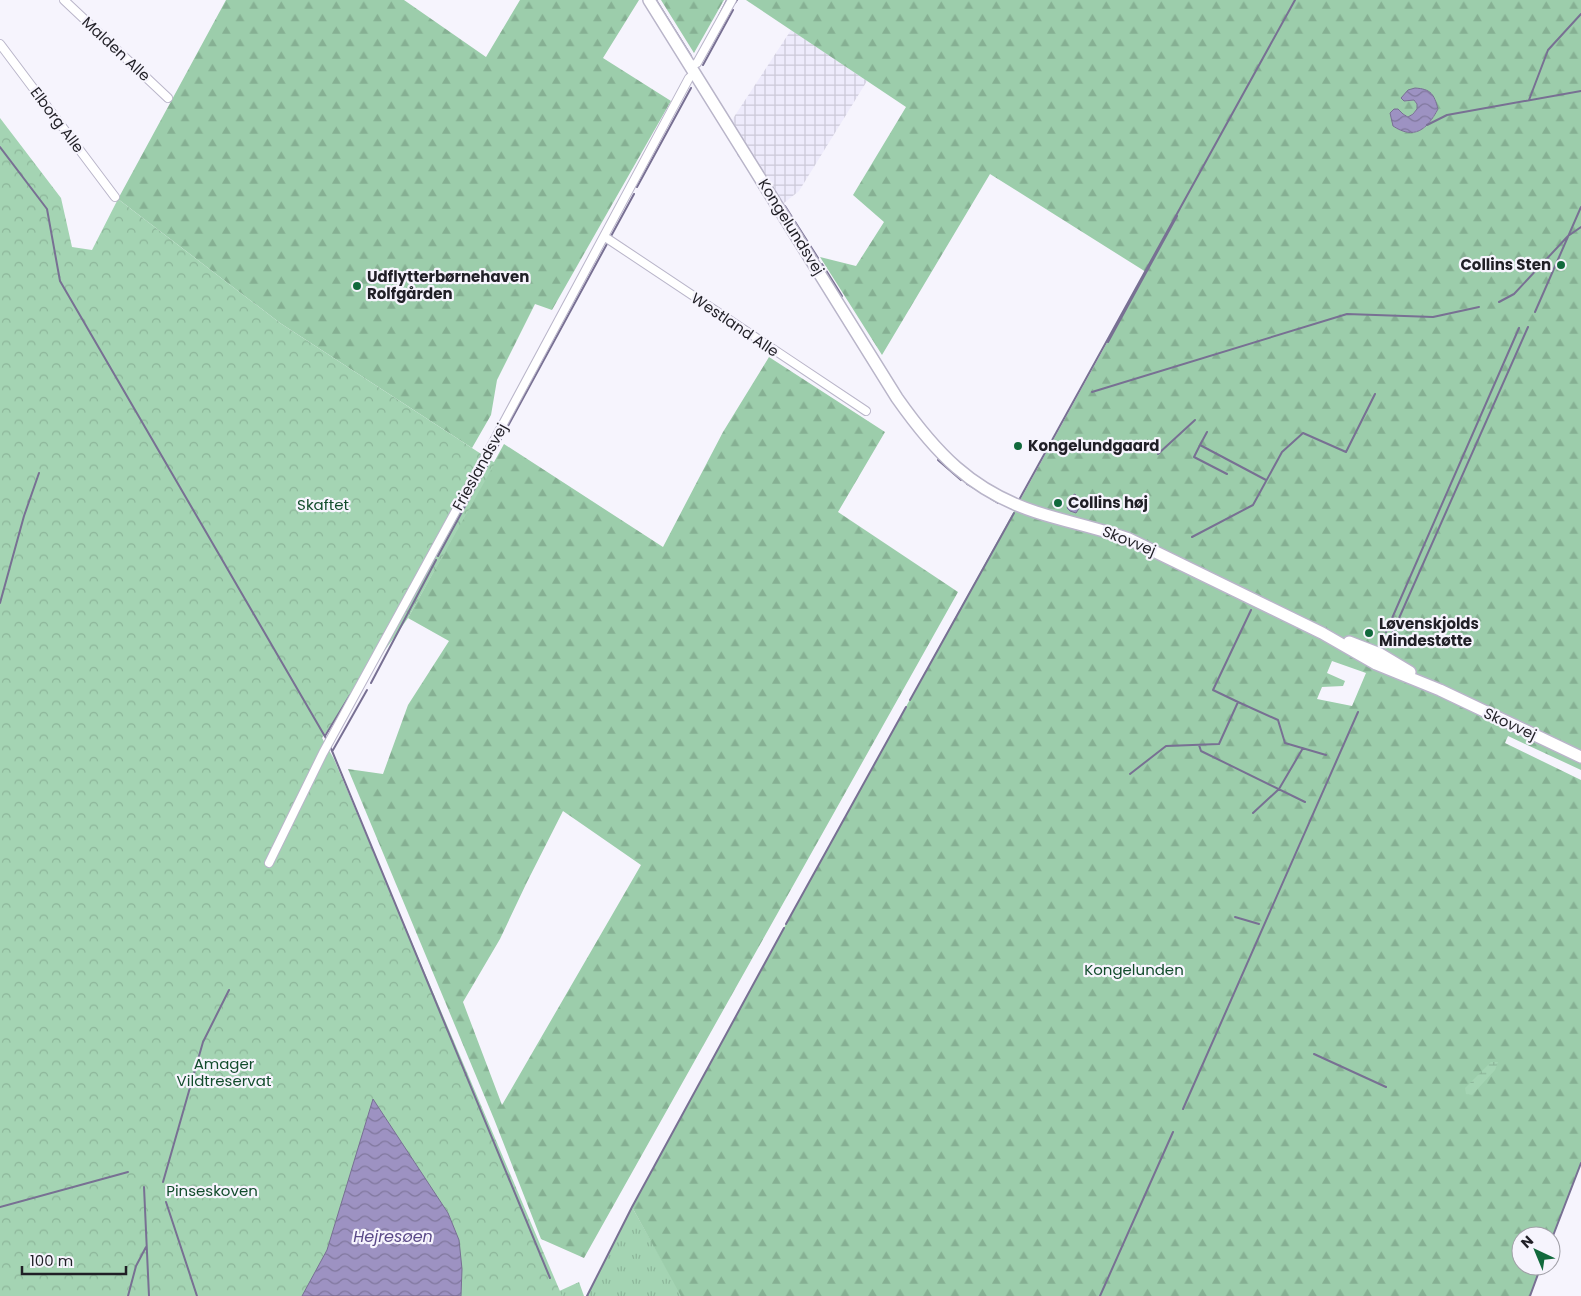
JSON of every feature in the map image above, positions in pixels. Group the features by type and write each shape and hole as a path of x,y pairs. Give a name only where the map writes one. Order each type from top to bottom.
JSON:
{"street":[{"name":"Malden Alle","path":"64,0 168,98"},
{"name":"Kongelundsvej","path":"649,0 897,398 919,429 938,451"},
{"name":"Frieslandsvej","path":"269,863 323,754 732,0"},
{"name":"Elborg Alle","path":"0,44 115,197"},
{"name":"Westland Alle","path":"605,237 866,412"},
{"name":"Skovvej","path":"938,451 984,488 1008,501 1036,512 1107,531 1128,539 1322,633 1380,654 1440,690 1581,757"}],"shaded area":[{"path":"791,30 867,81 799,191 784,203 732,120"}],"green space":[{"path":"226,0 404,0 486,57 520,0 639,0 603,58 671,101 552,310 535,304 497,380 491,415 472,448 280,323 118,199"},
{"path":"661,0 724,0 694,53"},
{"name":"Kongelunden","path":"746,0 1581,0 1581,770 1508,736 1505,743 1581,780 1581,1163 1557,1226 1511,1226 1511,1276 1537,1276 1530,1296 681,1296 632,1207 1146,272 990,174 882,355 820,257 856,266 884,222 853,195 906,107","holes":["1431,93 1438,109 1430,122 1420,131 1407,132 1393,126 1398,109 1409,117 1418,109 1414,100 1404,101","1332,661 1366,673 1352,706 1317,699 1322,687 1343,686 1345,681 1327,673"]},
{"name":"Amager Vildtreservat","path":"0,118 61,198 72,247 92,250 118,199 280,323 495,463 408,618 322,738 334,759 562,1296 0,1296"},
{"path":"769,357 885,432 838,512 958,592 584,1258 541,1239 494,1119 348,769 383,774 408,705 449,641 408,618 504,444 663,547 723,432","holes":["563,811 641,865 502,1105 463,1002 500,939"]},
{"path":"1491,1062 1498,1062 1495,1070 1472,1095 1466,1094 1465,1088"},
{"path":"632,1207 681,1294 681,1296 587,1296"},
{"path":"579,1282 584,1296 556,1296 555,1293"}],"water":[{"path":"1415,88 1431,93 1438,109 1429,122 1419,131 1407,132 1393,126 1390,113 1394,109 1398,109 1408,117 1413,114 1417,109 1417,104 1414,100 1404,101 1401,98 1408,90"},
{"path":"1075,494 1080,507 1076,513 1067,508"},
{"name":"Hejresøen","path":"373,1099 448,1213 459,1240 462,1269 461,1296 302,1296 327,1250"}],"waterway":[{"path":"656,0 691,56"},
{"path":"719,16 727,0"},
{"path":"1019,500 1295,0"},
{"path":"703,65 733,10"},
{"path":"1529,100 1548,50 1581,14"},
{"path":"637,187 691,88"},
{"path":"1427,125 1447,115 1581,91"},
{"path":"0,147 47,209 60,281 327,740"},
{"path":"738,154 741,158"},
{"path":"610,238 634,194"},
{"path":"785,206 818,258"},
{"path":"1535,312 1581,207"},
{"path":"1108,342 1177,216"},
{"path":"1499,302 1514,294 1568,236 1581,227"},
{"path":"503,435 608,242"},
{"path":"822,264 842,296"},
{"path":"1092,392 1347,314 1433,317 1479,307"},
{"path":"1388,643 1528,327"},
{"path":"1386,632 1519,328"},
{"path":"1192,537 1253,505 1282,452 1303,433 1346,452 1375,394"},
{"path":"1158,454 1195,420"},
{"path":"1200,445 1207,432"},
{"path":"438,556 501,440"},
{"path":"1227,474 1194,457 1200,445 1266,480"},
{"path":"938,460 961,480"},
{"path":"0,603 24,516 39,473"},
{"path":"967,484 979,491"},
{"path":"990,498 998,503"},
{"path":"910,700 1014,513"},
{"path":"371,683 436,560"},
{"path":"1130,774 1166,746 1219,744 1238,702 1213,690 1251,610"},
{"path":"333,750 367,690"},
{"path":"325,736 350,695"},
{"path":"1238,702 1278,720 1285,743 1326,755"},
{"path":"786,924 906,707"},
{"path":"1183,1109 1358,712"},
{"path":"1199,745 1201,751 1305,802"},
{"path":"330,746 550,1278"},
{"path":"1253,813 1279,789 1303,748"},
{"path":"1235,917 1259,924"},
{"path":"587,1296 632,1207 784,928"},
{"path":"163,1182 203,1042 229,990"},
{"path":"1314,1054 1386,1087"},
{"path":"1100,1296 1173,1132"},
{"path":"1557,1226 1581,1163"},
{"path":"0,1207 128,1172"},
{"path":"144,1187 149,1296"},
{"path":"166,1202 197,1296"},
{"path":"128,1296 136,1266 146,1247"},
{"path":"1530,1296 1537,1276"}],"place":[{"name":"Collins Sten","path":"1561,265"},
{"name":"Udflytterbørnehaven Rolfgården","path":"357,286"},
{"name":"Kongelundgaard","path":"1018,446"},
{"name":"Collins høj","path":"1058,503"},
{"name":"Løvenskjolds Mindestøtte","path":"1369,633"}],"park label":[{"name":"Skaftet","path":"323,505"},
{"name":"Pinseskoven","path":"212,1191"}]}
